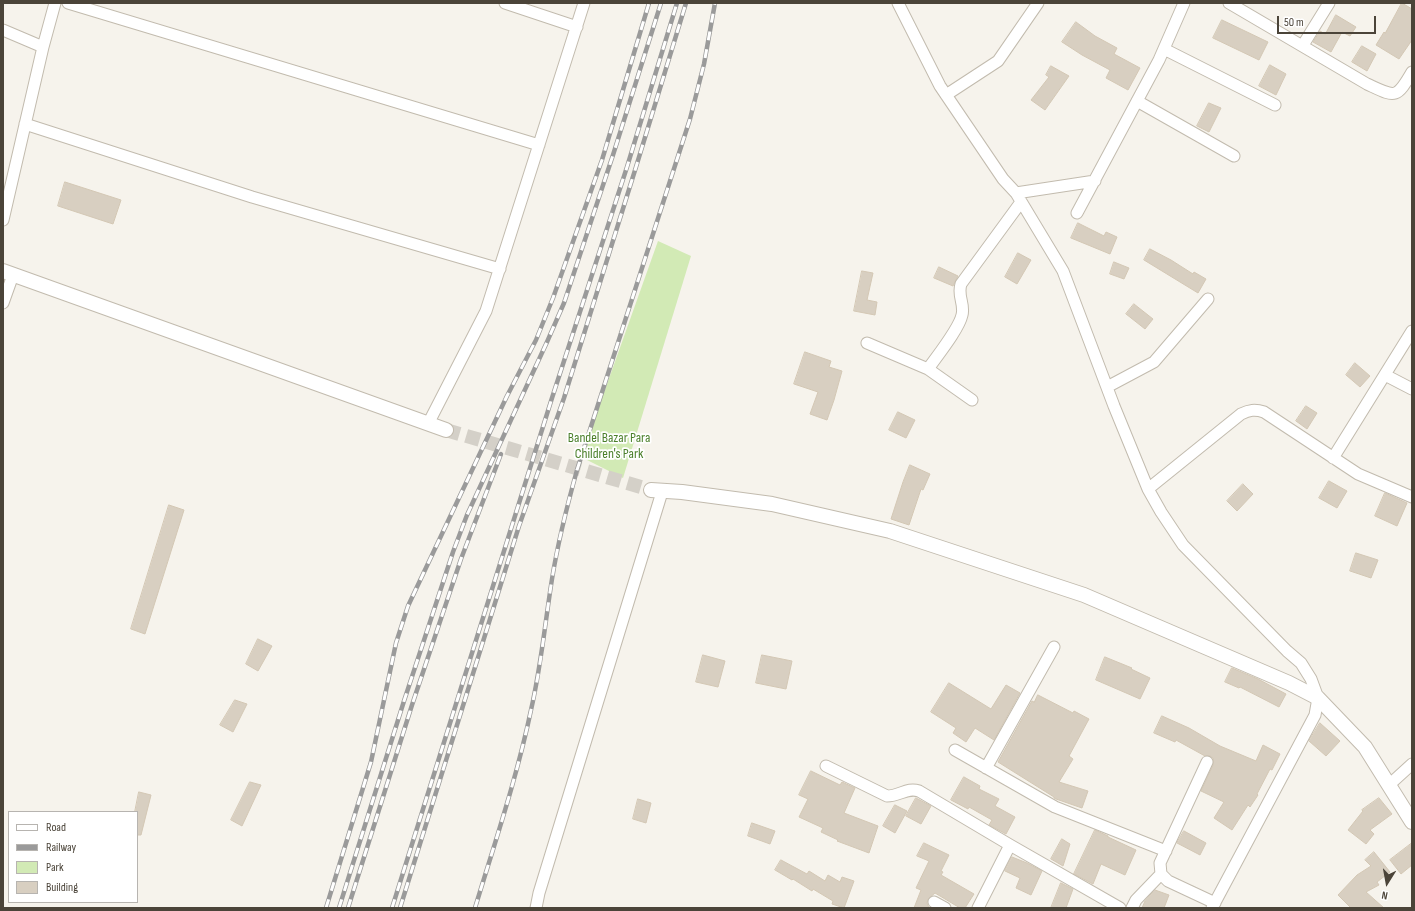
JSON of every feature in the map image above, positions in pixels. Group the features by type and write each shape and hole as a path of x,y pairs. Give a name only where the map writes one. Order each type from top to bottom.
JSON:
{"street":[{"path":"3,220 55,3"},
{"path":"68,3 539,145"},
{"path":"505,3 577,27"},
{"path":"428,424 486,311 584,3"},
{"path":"898,3 940,86 1003,179 1019,197 1063,272 1148,489 1161,512 1183,545 1301,664 1311,679 1318,698 1315,715 1213,905 1168,882 1161,874 1160,863 1207,762"},
{"path":"946,95 998,61 1038,3"},
{"path":"1077,213 1164,49 1184,3"},
{"path":"1229,3 1368,84 1388,94 1396,93 1402,89 1412,72"},
{"path":"1303,45 1329,3"},
{"path":"3,30 43,48"},
{"path":"1164,49 1275,105"},
{"path":"1137,101 1234,156"},
{"path":"25,124 252,197 500,269"},
{"path":"928,369 954,332 962,316 963,308 958,292 960,284 1019,197 1095,181"},
{"path":"3,303 8,273 446,430"},
{"path":"1107,387 1154,362 1208,299"},
{"path":"1333,458 1412,331"},
{"path":"867,343 928,369 972,400"},
{"path":"1384,375 1412,389"},
{"path":"1148,489 1241,414 1249,410 1257,410 1264,412 1358,474 1412,497"},
{"path":"536,908 539,893 656,491 682,492 772,504 890,531 1084,594 1289,682 1318,698 1366,747 1412,822"},
{"path":"986,768 1054,648"},
{"path":"955,750 1055,807 1166,851"},
{"path":"1389,785 1412,764"},
{"path":"826,766 887,796 894,796 913,789 920,791 1120,908"},
{"path":"978,908 1010,845"},
{"path":"1132,908 1136,900 1161,874"},
{"path":"934,902 945,908"}],"green space":[{"name":"Bandel Bazar Para Children's Park","path":"658,241 691,256 623,478 581,457"}],"building":[{"path":"1402,3 1412,9 1412,40 1399,59 1376,45 1384,32 1385,33"},
{"path":"1336,15 1356,27 1350,36 1342,32 1331,52 1313,42 1320,31 1325,34"},
{"path":"1222,20 1268,42 1259,60 1213,38"},
{"path":"1076,22 1095,36 1117,48 1114,54 1140,68 1128,90 1106,78 1110,70 1062,42"},
{"path":"1362,46 1376,54 1367,71 1352,62"},
{"path":"1270,65 1286,74 1276,95 1259,86"},
{"path":"1051,66 1069,76 1045,110 1031,100 1049,77 1046,75"},
{"path":"1209,103 1221,108 1209,132 1197,126"},
{"path":"65,182 121,200 113,224 58,206"},
{"path":"1078,223 1104,236 1106,232 1117,237 1110,254 1071,238"},
{"path":"1150,249 1193,274 1194,272 1206,279 1198,293 1144,260"},
{"path":"1018,253 1031,260 1017,284 1005,277"},
{"path":"1114,262 1129,268 1124,279 1110,274"},
{"path":"939,267 958,276 953,286 934,278"},
{"path":"862,271 873,273 867,300 877,302 875,315 854,311"},
{"path":"1134,304 1153,319 1145,329 1126,314"},
{"path":"805,352 831,361 829,367 842,371 827,420 810,414 818,392 794,384"},
{"path":"1355,363 1370,376 1360,387 1346,375"},
{"path":"1306,406 1317,413 1307,429 1296,421"},
{"path":"898,412 915,420 906,438 889,430"},
{"path":"910,465 930,474 923,490 921,489 909,525 891,519"},
{"path":"1329,481 1347,491 1337,508 1319,498"},
{"path":"1243,484 1253,494 1237,511 1227,501"},
{"path":"1385,493 1407,503 1397,526 1375,516"},
{"path":"169,505 184,510 145,634 131,629"},
{"path":"1356,553 1378,560 1371,578 1350,571"},
{"path":"258,639 272,646 258,671 246,664"},
{"path":"703,655 725,661 718,687 696,682"},
{"path":"762,655 792,661 786,689 756,683"},
{"path":"1105,657 1132,668 1131,669 1150,678 1140,699 1096,680"},
{"path":"1232,668 1258,679 1286,694 1279,707 1240,687 1239,688 1225,682"},
{"path":"949,683 991,709 1006,685 1020,693 994,740 975,728 966,742 953,733 956,728 931,712"},
{"path":"1038,695 1073,713 1074,711 1089,719 1069,756 1073,759 1059,782 1088,791 1082,808 1054,798 998,762 1032,701 1034,702"},
{"path":"235,700 247,704 233,732 220,725"},
{"path":"1162,716 1189,728 1220,746 1256,761 1263,745 1280,754 1272,770 1270,769 1257,794 1258,795 1250,807 1248,805 1232,830 1214,818 1224,802 1201,791 1213,765 1213,758 1210,756 1205,756 1176,740 1175,742 1154,733"},
{"path":"1320,723 1340,741 1326,756 1309,741"},
{"path":"811,771 840,785 842,782 855,788 844,813 878,826 869,853 837,841 838,840 821,832 823,828 799,817 808,799 799,795"},
{"path":"964,777 980,786 979,789 999,799 995,806 1015,817 1006,834 989,825 992,820 969,807 968,809 951,800"},
{"path":"250,782 261,785 242,826 231,820"},
{"path":"139,792 151,795 141,835 138,835 138,811 135,811"},
{"path":"916,798 931,806 921,824 906,816"},
{"path":"1379,798 1392,814 1370,830 1374,834 1366,844 1348,830 1363,811 1362,810"},
{"path":"638,799 651,803 646,823 633,819"},
{"path":"895,805 907,811 895,833 883,826"},
{"path":"752,823 775,831 770,844 748,836"},
{"path":"1095,830 1136,850 1125,875 1101,864 1093,884 1074,874"},
{"path":"1184,831 1206,843 1200,855 1177,843"},
{"path":"1062,839 1070,844 1063,866 1051,859"},
{"path":"924,843 949,855 941,871 943,872 941,875 974,894 965,908 960,908 935,893 928,899 927,903 929,908 914,908 921,890 916,888 929,861 917,856"},
{"path":"1412,843 1412,865 1401,874 1390,860"},
{"path":"1374,852 1390,872 1377,882 1379,885 1366,892 1384,908 1351,908 1338,895 1357,875 1371,866 1365,860"},
{"path":"1012,857 1042,871 1031,895 1016,888 1020,878 1005,871"},
{"path":"781,860 807,874 809,871 825,881 828,875 840,882 842,877 854,881 844,908 832,904 833,901 813,889 812,891 775,870"},
{"path":"1061,883 1073,889 1066,908 1051,908"},
{"path":"1155,890 1169,895 1164,908 1142,908 1145,901"}],"tunnel":[{"path":"446,430 651,490"}],"railway":[{"path":"326,908 371,762 396,643 408,606 507,396 536,340 553,298 602,160 649,3"},
{"path":"339,908 404,701 453,552 467,515 564,303 661,3"},
{"path":"392,908 552,398 627,167 677,3"},
{"path":"400,908 519,526 564,398 686,3"},
{"path":"475,908 505,809 525,735 538,678 554,565 573,484 690,119 704,64 715,3"},
{"path":"348,908 412,705 461,559 501,454"}]}
